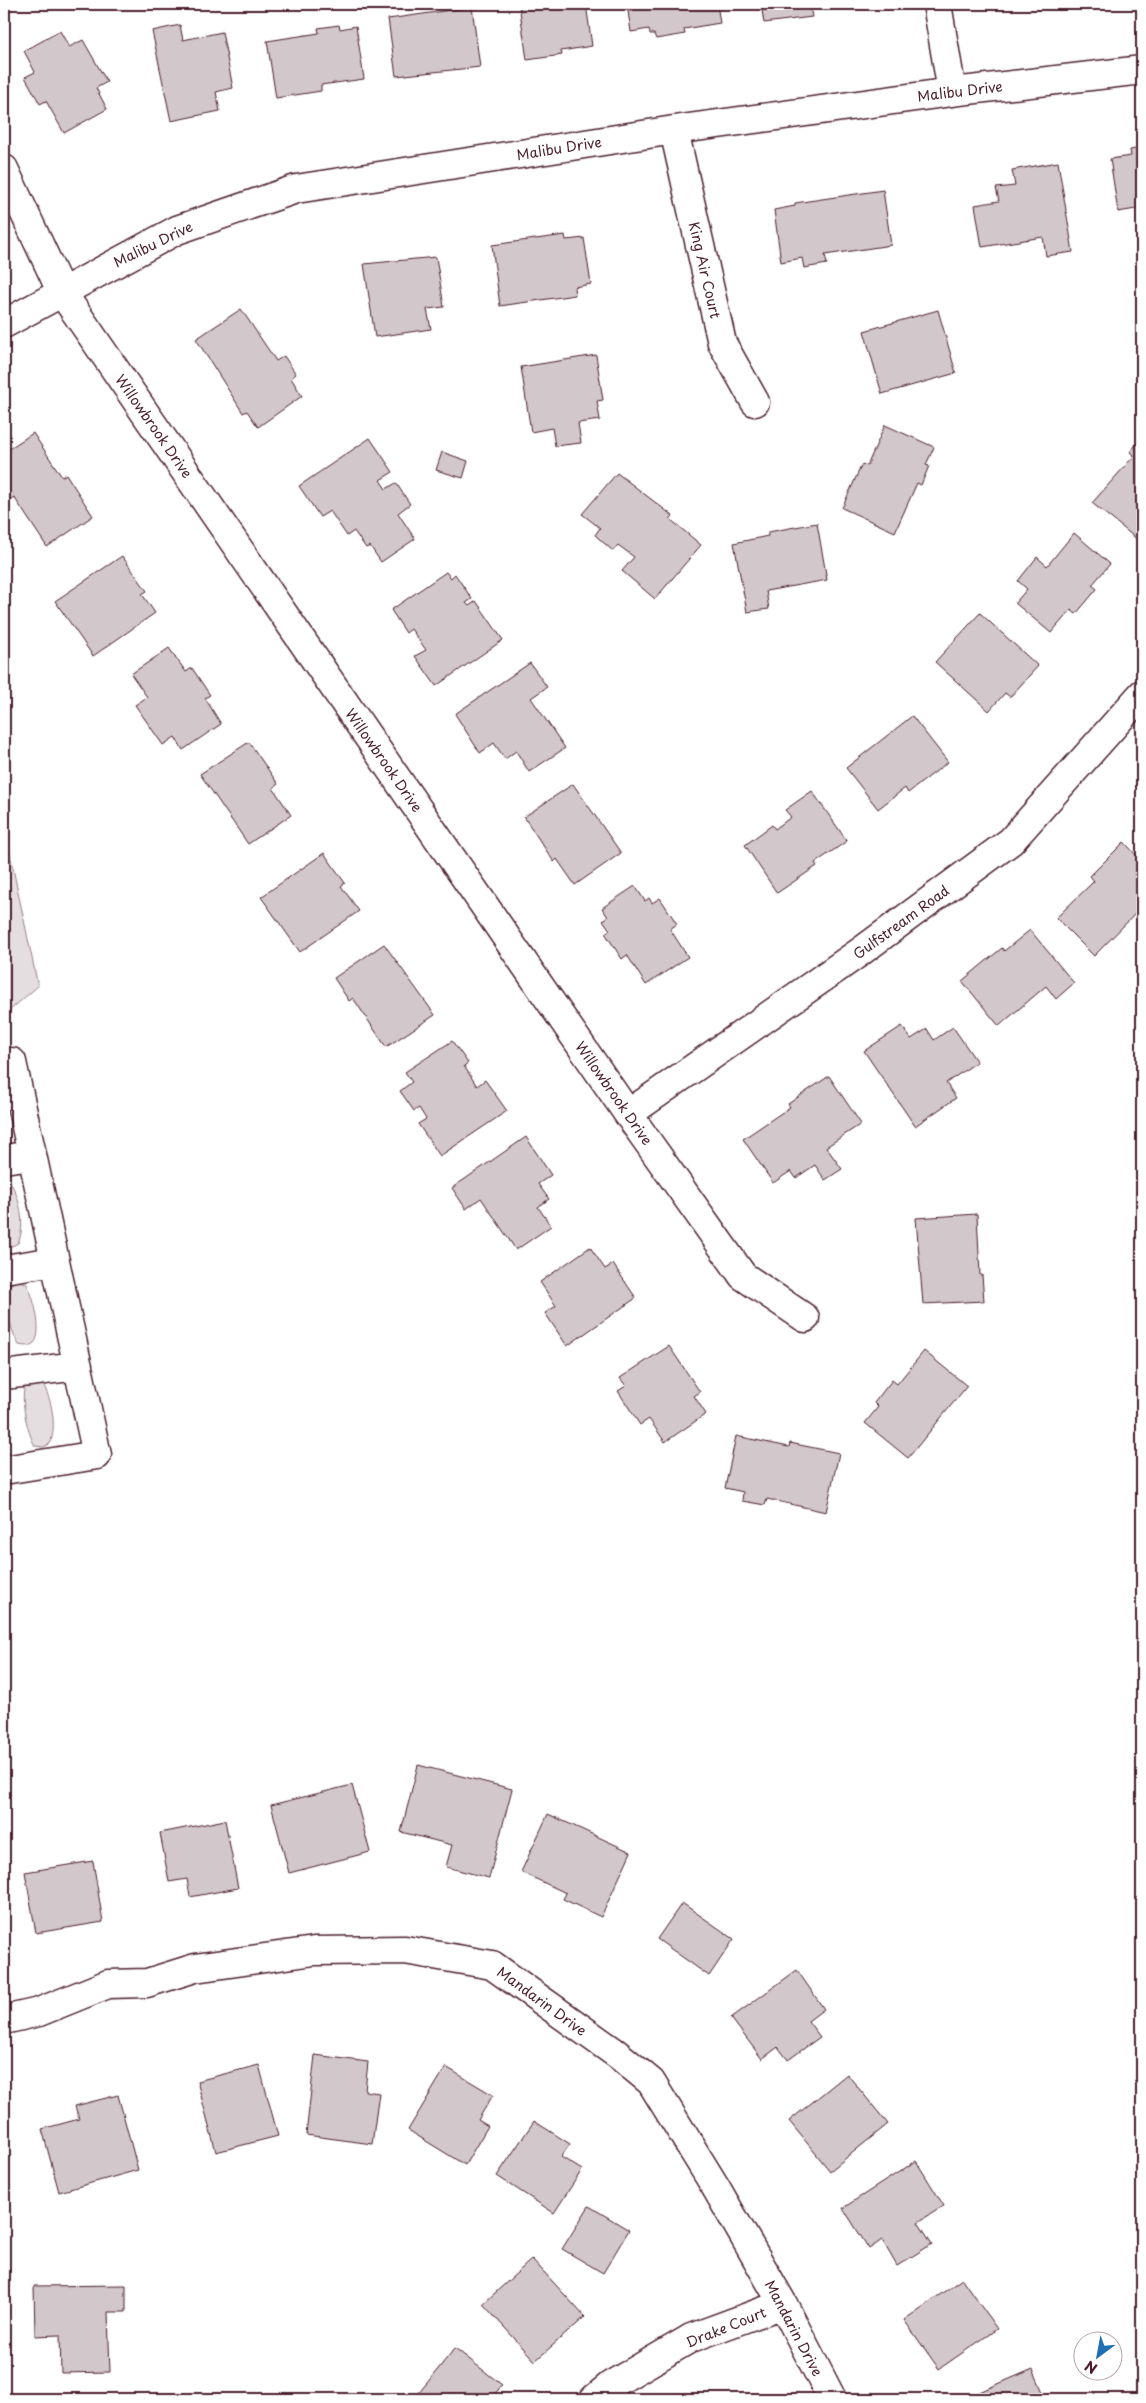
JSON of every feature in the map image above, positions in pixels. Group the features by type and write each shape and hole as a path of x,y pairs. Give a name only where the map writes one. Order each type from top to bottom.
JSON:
{"street":[{"path":"938,4 952,92"},
{"name":"Malibu Drive","path":"4,324 61,291 177,230 296,189 674,130 952,92 1142,70"},
{"name":"King Air Court","path":"674,130 722,343 755,402"},
{"name":"Willowbrook Drive","path":"4,169 61,291 628,1114 743,1276 805,1318"},
{"name":"Gulfstream Road","path":"628,1114 860,952 1010,841 1142,694"},
{"path":"4,1062 12,1062 97,1455 4,1470"},
{"path":"4,1159 32,1155"},
{"path":"4,1268 55,1261"},
{"path":"4,1375 78,1366"},
{"name":"Mandarin Drive","path":"4,2020 39,2012 108,1984 147,1983 195,1968 314,1951 405,1950 492,1965 616,2054 651,2082 715,2186 783,2304 832,2399"},
{"name":"Drake Court","path":"594,2399 611,2385 691,2338 783,2304"}],"shaded area":[{"path":"4,826 38,986 10,1010 4,1011"},
{"path":"4,1181 10,1182 14,1188 22,1220 18,1243 12,1246 4,1245"},
{"path":"19,1281 26,1283 29,1288 38,1322 37,1338 29,1346 19,1345 13,1332 9,1315 8,1291 10,1284"},
{"path":"42,1383 51,1404 53,1421 50,1444 43,1447 35,1446 32,1440 25,1416 23,1399 25,1385"}],"building":[{"path":"519,4 586,4 592,46 561,51 562,55 527,60"},
{"path":"627,4 717,4 720,23 684,29 685,34 656,39 654,34 650,34 649,29 631,32"},
{"path":"761,4 810,4 812,17 764,23"},
{"path":"472,7 480,67 396,76 388,19"},
{"path":"180,25 183,40 222,32 233,88 216,92 220,111 171,121 152,31"},
{"path":"339,25 340,29 356,26 364,79 321,85 321,91 276,98 267,41 319,33 318,28"},
{"path":"60,31 69,47 83,40 107,82 96,88 107,109 64,133 46,101 40,104 25,77 35,72 24,51"},
{"path":"1142,148 1142,208 1118,212 1110,159 1131,156 1130,150"},
{"path":"1058,162 1073,252 1046,256 1043,237 982,247 975,205 999,201 996,188 1015,186 1012,170"},
{"path":"883,190 891,245 825,255 827,264 804,268 802,258 781,262 774,210 795,206 795,203"},
{"path":"565,235 566,240 584,238 591,284 574,287 575,295 500,306 492,245"},
{"path":"436,257 444,307 427,309 431,329 375,337 364,264"},
{"path":"241,309 276,361 284,356 296,374 291,378 302,396 258,427 247,411 243,413 196,339"},
{"path":"938,310 956,373 882,394 864,331"},
{"path":"596,355 603,400 597,401 600,420 578,423 581,443 555,446 552,428 531,432 521,367"},
{"path":"885,425 934,447 926,465 929,466 921,485 917,483 895,532 842,508 862,464 867,466"},
{"path":"33,433 62,477 66,474 93,516 47,547 14,497 7,502 4,497 4,452"},
{"path":"1142,437 1142,535 1138,540 1092,503 1134,456 1130,452"},
{"path":"370,438 393,472 380,480 386,489 396,483 410,504 398,513 415,539 381,562 370,546 366,548 354,531 347,536 330,511 320,517 299,486"},
{"path":"442,452 468,461 463,478 436,470"},
{"path":"617,473 673,516 670,519 701,545 655,599 622,571 634,557 618,545 613,551 595,535 600,528 582,514"},
{"path":"817,523 827,580 766,591 769,609 747,612 734,543 768,536 768,532"},
{"path":"1074,533 1110,564 1092,585 1097,589 1076,614 1071,610 1051,633 1015,603 1027,589 1018,581 1037,557 1047,566"},
{"path":"122,556 147,591 142,594 155,613 93,656 55,601"},
{"path":"446,572 451,578 455,574 472,599 466,603 469,606 476,601 503,640 436,686 415,656 426,650 411,629 406,633 391,610"},
{"path":"980,613 1038,666 1010,697 1005,693 989,711 935,662"},
{"path":"169,648 186,672 192,668 210,695 205,698 221,724 183,750 175,737 163,745 135,705 147,697 131,674"},
{"path":"530,663 547,687 531,698 565,748 529,772 516,751 505,759 494,743 480,753 455,714"},
{"path":"912,716 948,762 908,793 905,788 878,809 846,768"},
{"path":"249,742 278,784 273,788 291,815 248,844 200,774"},
{"path":"573,784 621,853 575,885 557,859 554,862 524,817"},
{"path":"812,791 847,841 815,863 817,866 777,893 745,845 772,825 775,829 791,817 785,810"},
{"path":"1124,842 1142,861 1142,907 1094,956 1056,918 1094,881 1090,876"},
{"path":"324,853 345,883 341,886 359,911 300,952 261,897"},
{"path":"635,886 645,901 649,898 652,903 660,898 677,924 670,929 688,957 646,985 627,955 622,959 605,933 610,930 603,920 608,917 602,908"},
{"path":"1030,930 1074,983 1056,999 1046,986 999,1026 962,981 1002,948 1004,951"},
{"path":"384,944 435,1015 386,1047 353,998 349,1001 334,978"},
{"path":"902,1026 911,1039 927,1029 934,1040 953,1027 977,1062 946,1083 956,1098 915,1126 864,1051"},
{"path":"452,1041 468,1063 464,1066 477,1086 485,1080 507,1111 440,1156 418,1124 426,1119 419,1108 414,1111 400,1091 412,1082 405,1072"},
{"path":"829,1076 861,1124 826,1147 842,1169 825,1180 815,1165 796,1178 791,1171 773,1183 743,1139 790,1107 788,1104"},
{"path":"526,1137 551,1175 538,1184 549,1199 538,1207 551,1226 516,1250 481,1198 466,1209 452,1188"},
{"path":"977,1214 980,1275 982,1275 984,1301 923,1304 916,1218"},
{"path":"590,1247 605,1269 613,1264 636,1298 567,1346 545,1313 556,1306 540,1282"},
{"path":"669,1346 700,1392 694,1396 706,1414 665,1442 649,1419 640,1425 618,1391 626,1386 620,1378"},
{"path":"924,1351 967,1386 908,1458 865,1423 878,1407 874,1403 892,1380 897,1384"},
{"path":"736,1436 789,1447 790,1443 839,1453 826,1512 767,1499 765,1505 742,1501 743,1492 725,1488"},
{"path":"418,1765 512,1789 489,1878 446,1867 452,1845 401,1832"},
{"path":"352,1785 370,1852 289,1873 271,1805"},
{"path":"548,1814 631,1852 601,1917 563,1899 566,1893 521,1872"},
{"path":"225,1820 238,1888 190,1897 187,1879 169,1882 160,1833"},
{"path":"93,1861 103,1922 36,1933 25,1872"},
{"path":"682,1903 734,1939 709,1976 657,1939"},
{"path":"797,1970 824,2009 808,2021 820,2037 788,2060 778,2047 762,2059 731,2018"},
{"path":"315,2055 368,2062 365,2091 379,2093 372,2144 306,2135"},
{"path":"259,2065 278,2136 216,2152 197,2081"},
{"path":"446,2067 493,2095 478,2120 488,2126 465,2165 408,2130"},
{"path":"847,2074 888,2124 830,2171 789,2121"},
{"path":"118,2095 138,2170 59,2192 42,2129 79,2119 75,2106"},
{"path":"534,2121 570,2144 561,2157 582,2170 554,2213 497,2176"},
{"path":"916,2161 944,2206 918,2222 932,2244 897,2266 882,2240 869,2249 843,2208"},
{"path":"589,2206 629,2230 603,2273 562,2249"},
{"path":"532,2259 585,2317 535,2361 483,2304"},
{"path":"962,2279 997,2329 939,2369 904,2320"},
{"path":"126,2285 126,2312 108,2312 110,2372 61,2373 60,2335 35,2336 34,2286"},
{"path":"455,2348 502,2385 491,2399 414,2399"},
{"path":"1033,2369 1046,2399 972,2399 970,2396"}]}
